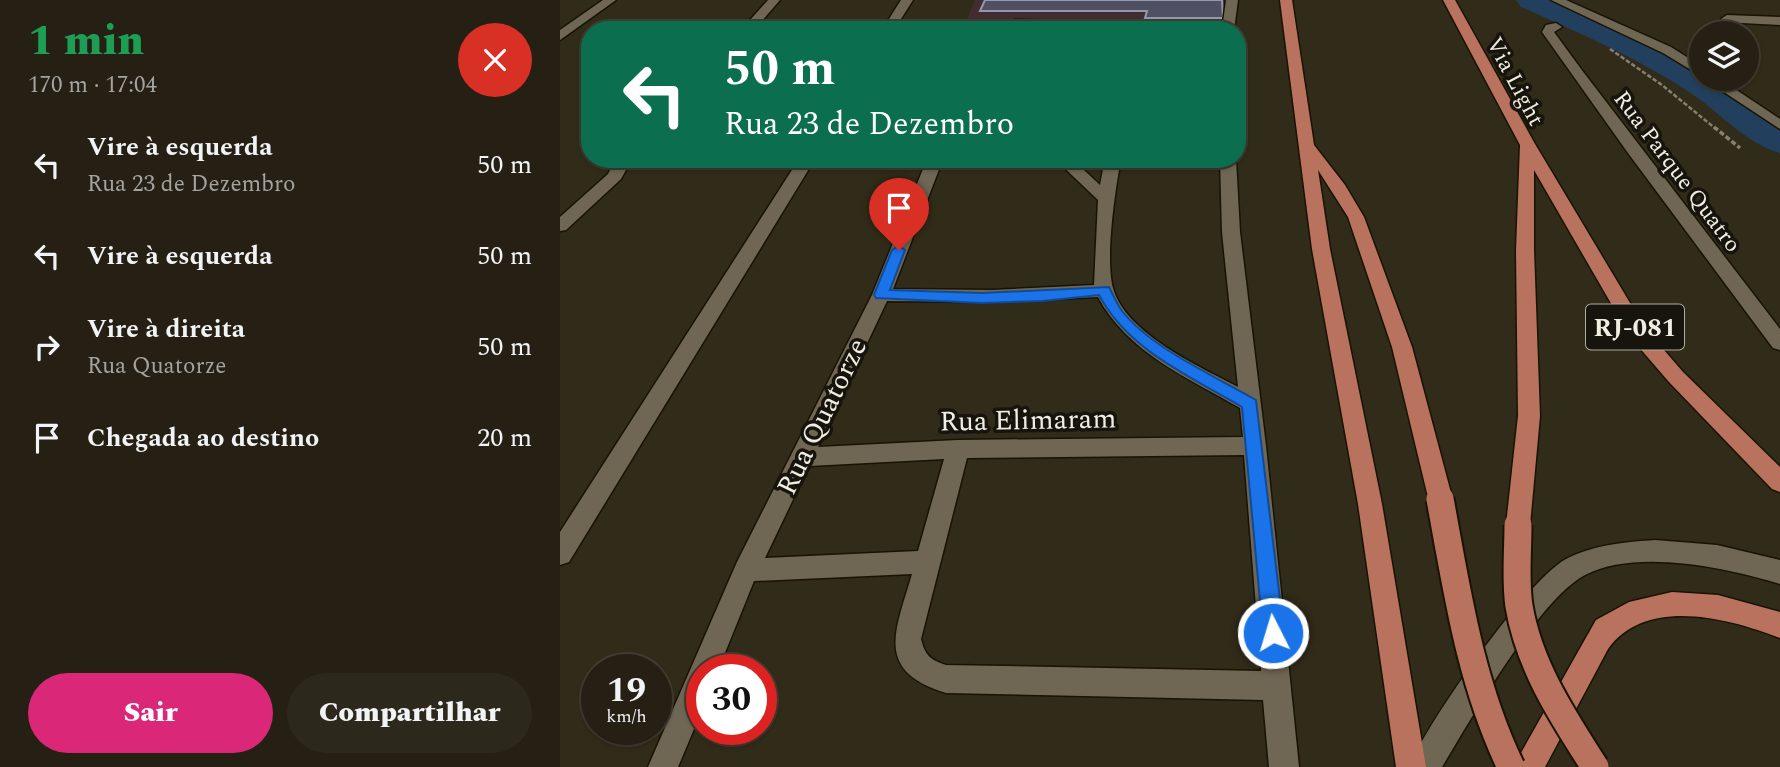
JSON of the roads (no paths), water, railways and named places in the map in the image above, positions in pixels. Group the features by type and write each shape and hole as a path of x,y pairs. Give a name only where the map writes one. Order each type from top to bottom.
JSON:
{"main road":[{"path":"1286,0 1321,249 1370,504 1411,767"},
{"name":"Via Light","path":"1449,0 1527,144"},
{"path":"1527,144 1525,250 1530,416 1518,525 1519,606 1530,652 1556,705 1595,767"},
{"name":"RJ-081","path":"1527,144 1638,333 1676,377 1780,482"},
{"path":"1308,146 1339,188 1356,218 1402,347 1439,493 1477,687 1511,767"},
{"path":"1528,767 1598,640 1610,625 1630,613 1658,605 1714,606 1765,618 1780,625"}],"street":[{"path":"563,29 610,0"},
{"path":"755,21 774,0"},
{"path":"894,21 907,0"},
{"path":"1230,21 1232,0"},
{"path":"1557,0 1667,50 1689,64"},
{"path":"1727,19 1780,21"},
{"name":"Rua Parque Quatro","path":"1556,27 1550,28 1548,32 1571,66 1780,343"},
{"path":"1729,91 1780,125"},
{"path":"560,226 615,176 619,168"},
{"path":"560,554 801,168"},
{"name":"Rua Quatorze","path":"711,654 746,570 881,295 931,168"},
{"path":"1073,168 1106,199"},
{"path":"1111,168 1102,232 1104,290 1116,313 1132,330 1164,354 1250,404"},
{"path":"1227,168 1231,232 1255,446 1284,767"},
{"path":"881,295 982,298 1104,290"},
{"name":"Rua Elimaram","path":"801,457 958,449 1255,446"},
{"path":"958,449 907,639 911,659 920,672 946,679 1278,686"},
{"path":"1424,767 1502,646 1554,583 1573,568 1589,561 1642,550 1688,550 1734,558 1780,572"},
{"path":"746,570 928,562"},
{"name":"Rua Quatorze","path":"663,767 686,712"}],"waterway":[{"path":"1532,0 1635,45 1705,86 1780,140"}]}
